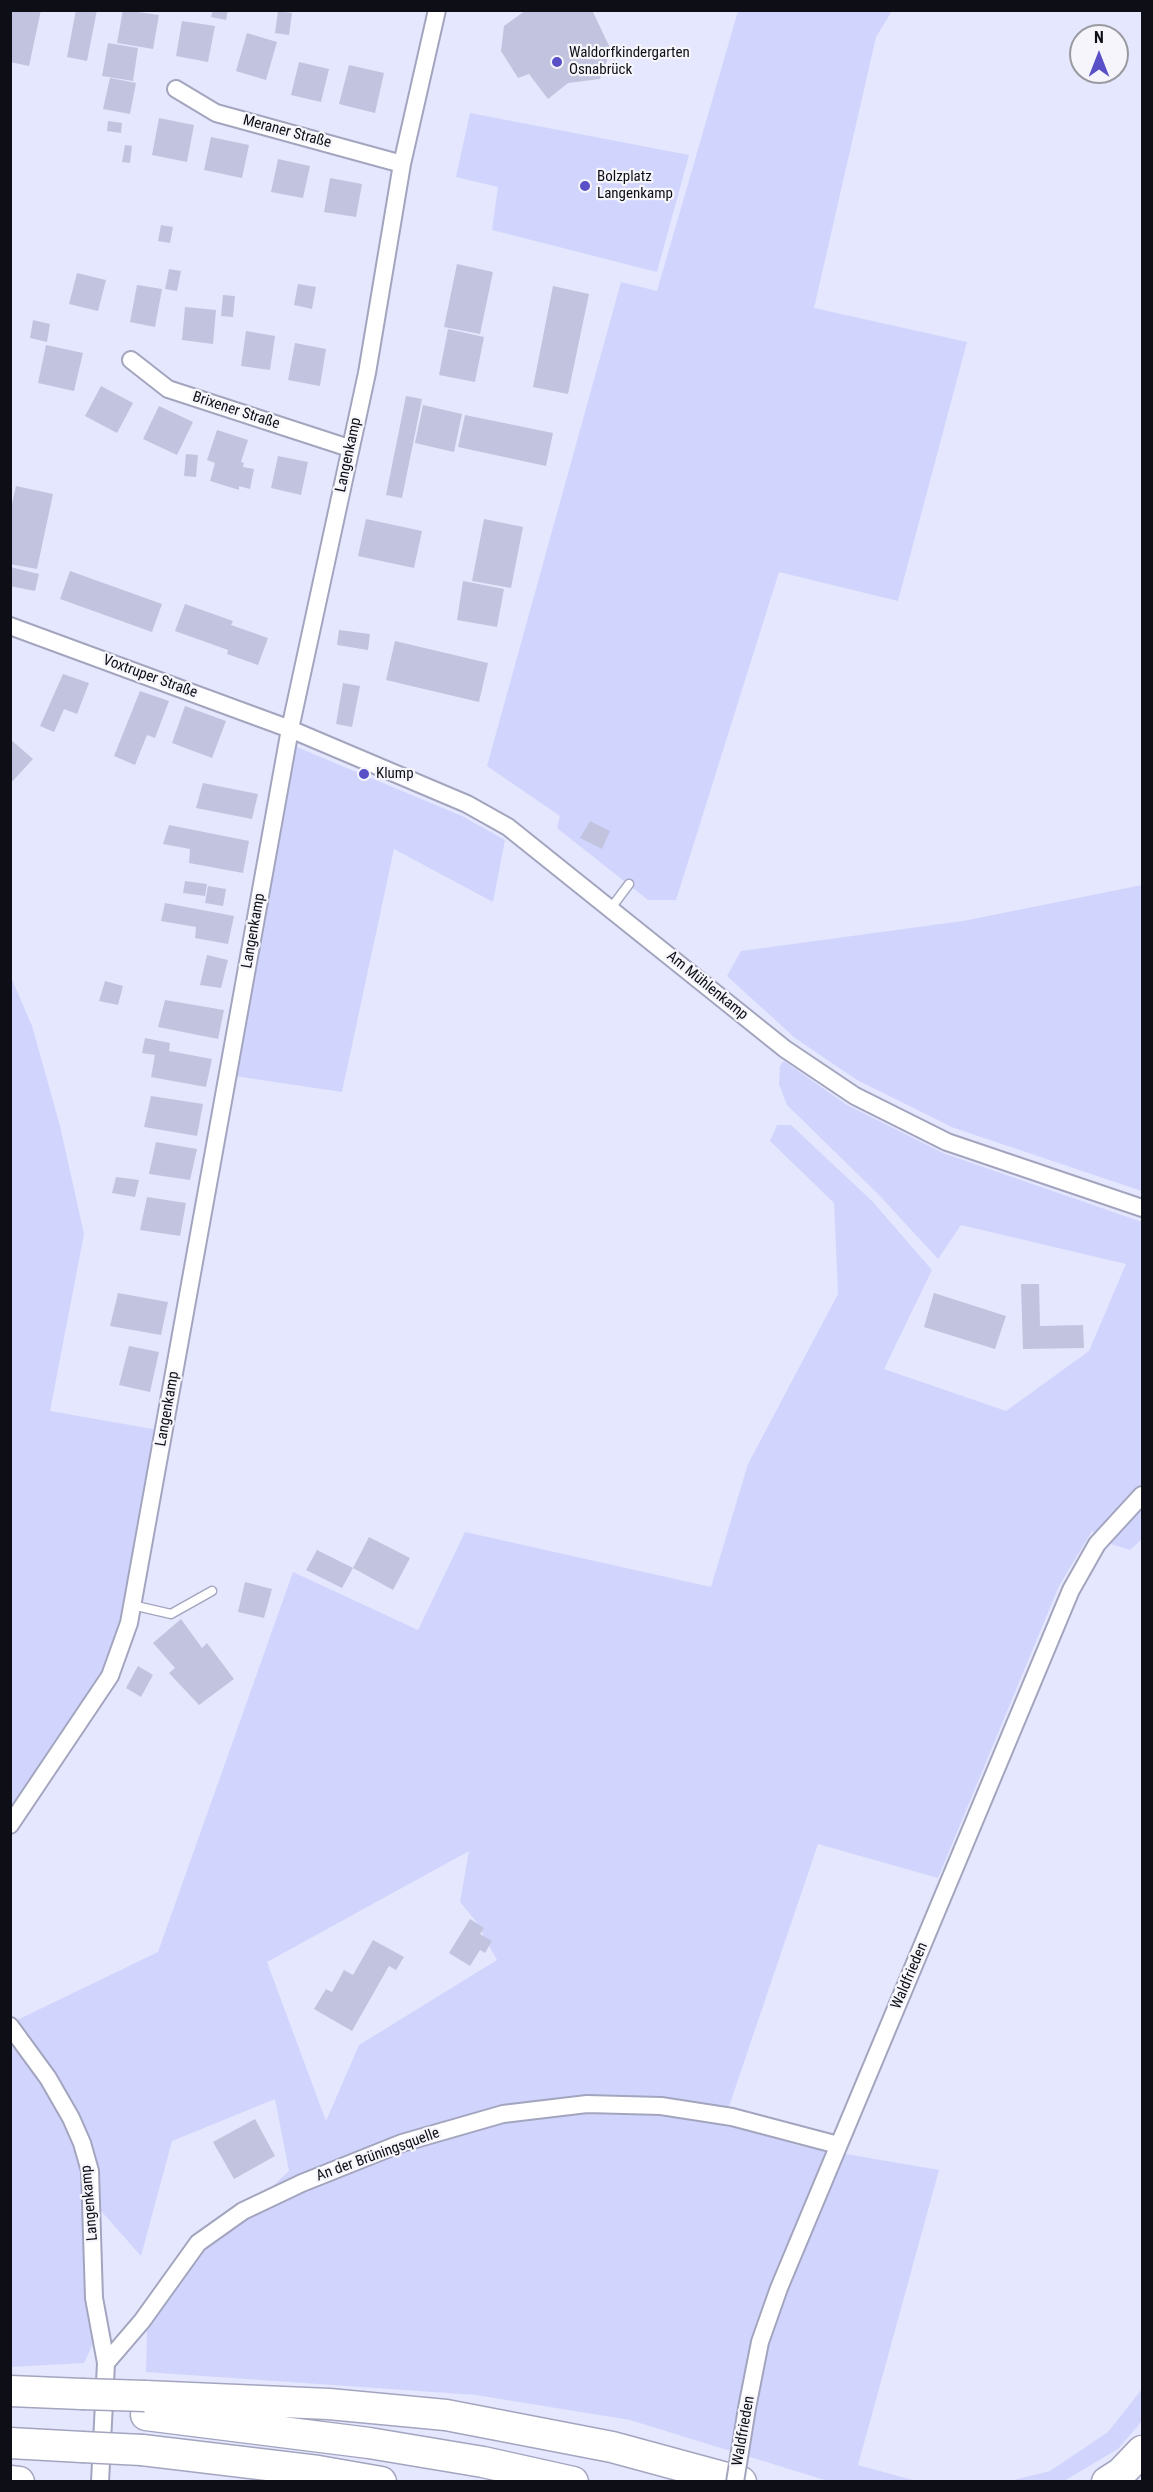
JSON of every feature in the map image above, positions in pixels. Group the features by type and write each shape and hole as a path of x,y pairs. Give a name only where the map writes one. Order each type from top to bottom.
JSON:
{"highway":[{"path":"10,2391 82,2402 143,2405 329,2404 435,2414 612,2447 741,2481"},
{"path":"10,2407 82,2402"},
{"path":"143,2405 483,2462 573,2481"},
{"path":"10,2443 142,2450 318,2471 381,2481"},
{"path":"1107,2481 1121,2473 1143,2451"},
{"path":"10,2481 19,2481"}],"street":[{"name":"Langenkamp","path":"10,1825 110,1676 129,1623 290,729 367,373 402,164 437,10"},
{"name":"Meraner Straße","path":"176,89 216,113 402,164"},
{"name":"Brixener Straße","path":"131,360 168,389 349,448"},
{"name":"Voxtruper Straße","path":"10,626 290,729"},
{"name":"Am Mühlenkamp","path":"290,729 476,809 508,827 784,1049 855,1096 947,1142 1143,1208"},
{"name":"Waldfrieden","path":"735,2481 760,2342 779,2288 838,2145 1071,1590 1097,1544 1129,1507 1143,1495"},
{"name":"Langenkamp","path":"10,2026 48,2078 78,2134 90,2171 94,2298 106,2363"},
{"name":"An der Brüningsquelle","path":"106,2363 142,2321 198,2242 243,2211 302,2183 402,2143 503,2114 587,2104 661,2106 732,2117 838,2145"},
{"path":"100,2481 106,2363"}],"lane":[{"path":"611,908 629,884"},
{"path":"132,1605 171,1614 212,1591"}],"shaded area":[{"path":"738,11 892,11 876,37 814,308 967,342 898,601 779,572 676,900 648,900 557,828 560,816 487,766 621,282 657,291"},
{"path":"470,113 689,155 657,272 492,230 498,187 456,177"},
{"path":"287,743 462,816 505,840 493,902 394,849 342,1092 228,1075"},
{"path":"1142,885 1142,1191 954,1128 857,1080 795,1038 727,976 741,951 963,921"},
{"path":"10,975 32,1026 60,1126 84,1234 50,1411 164,1431 110,1676 10,1825"},
{"path":"784,1061 847,1105 943,1153 1142,1222 1142,1539 1130,1550 1111,1544 1092,1531 1059,1586 938,1878 818,1844 723,2124 805,2147 939,2170 858,2465 916,2481 828,2481 630,2420 476,2395 146,2372 147,2331 142,2321 168,2281 289,2171 275,2099 172,2141 141,2256 94,2203 99,2331 84,2363 11,2367 11,2023 158,1952 293,1572 418,1630 465,1532 711,1587 748,1464 838,1294 834,1203 770,1141 777,1125 791,1125 872,1201 932,1270 884,1369 1006,1411 1089,1351 1126,1264 961,1225 938,1259 879,1195 787,1105 779,1084 780,1066","holes":["469,1851 460,1902 475,1920 497,1960 359,2045 326,2121 267,1962"]},
{"path":"1142,2389 1142,2421 1118,2449 1064,2481 1010,2481 1050,2471 1108,2432"}],"building":[{"path":"10,10 41,10 29,66 10,62"},
{"path":"76,10 97,10 87,61 67,57"},
{"path":"123,10 159,15 153,49 117,43"},
{"path":"213,10 228,10 226,20 211,17"},
{"name":"Waldorfkindergarten Osnabrück","path":"526,10 592,10 611,50 600,79 568,83 548,99 529,74 518,78 501,51 504,26"},
{"path":"278,11 292,13 289,35 275,33"},
{"path":"182,21 215,26 208,62 176,56"},
{"path":"247,33 277,42 266,80 236,71"},
{"path":"108,43 138,48 133,81 102,76"},
{"path":"299,62 329,69 321,102 291,95"},
{"path":"349,65 384,73 375,113 339,104"},
{"path":"110,78 136,83 130,114 103,109"},
{"path":"159,118 194,125 187,162 152,155"},
{"path":"108,121 122,123 121,133 107,131"},
{"path":"211,137 249,145 242,178 204,170"},
{"path":"125,145 132,146 130,163 122,162"},
{"path":"278,159 310,166 303,198 271,192"},
{"path":"330,178 362,184 356,217 324,212"},
{"path":"161,225 173,227 170,243 158,241"},
{"path":"457,264 493,272 480,334 444,327"},
{"path":"169,269 181,271 177,291 165,289"},
{"path":"77,273 106,280 98,311 69,304"},
{"path":"298,284 316,287 312,309 294,305"},
{"path":"137,285 162,289 155,327 130,322"},
{"path":"553,286 589,294 568,394 533,387"},
{"path":"223,295 235,296 233,317 221,316"},
{"path":"185,307 216,310 213,344 182,340"},
{"path":"33,320 50,324 47,342 30,338"},
{"path":"448,329 484,337 475,382 439,375"},
{"path":"246,331 275,336 270,370 241,366"},
{"path":"295,343 326,349 320,386 288,380"},
{"path":"46,345 83,353 74,391 38,383"},
{"path":"101,386 133,403 117,433 85,416"},
{"path":"406,396 422,399 402,498 386,495"},
{"path":"423,405 462,414 454,452 415,443"},
{"path":"159,406 193,422 177,455 143,439"},
{"path":"465,415 553,433 546,466 458,447"},
{"path":"217,430 248,440 241,462 244,463 243,467 254,469 250,489 239,486 239,490 210,481 215,463 207,460"},
{"path":"186,454 198,455 196,477 184,476"},
{"path":"278,456 308,462 301,495 271,488"},
{"path":"16,486 53,494 37,569 10,564 10,513"},
{"path":"366,519 422,531 414,568 358,556"},
{"path":"484,519 523,527 511,588 472,581"},
{"path":"10,567 39,574 35,591 10,586"},
{"path":"70,571 162,604 152,632 60,599"},
{"path":"463,581 504,589 497,627 457,620"},
{"path":"185,604 233,621 231,625 268,638 258,665 227,654 228,650 175,631"},
{"path":"339,630 370,634 368,650 337,645"},
{"path":"395,641 488,663 479,702 386,680"},
{"path":"63,674 89,683 77,714 64,709 54,732 40,726"},
{"path":"343,683 360,686 352,727 336,724"},
{"path":"140,691 169,701 155,738 147,735 135,765 114,756"},
{"path":"185,706 226,721 212,758 172,743"},
{"path":"10,739 33,759 10,784"},
{"path":"203,783 258,794 252,819 196,808"},
{"path":"590,821 610,831 602,849 580,838"},
{"path":"169,825 249,841 243,873 189,863 190,849 163,844"},
{"path":"185,881 207,884 205,896 183,893"},
{"path":"208,886 226,889 223,906 205,903"},
{"path":"165,903 234,916 228,944 195,938 196,927 161,921"},
{"path":"207,955 228,960 221,988 200,985"},
{"path":"105,981 123,986 118,1005 99,1001"},
{"path":"165,1000 224,1010 218,1039 158,1027"},
{"path":"145,1038 170,1043 169,1051 212,1059 206,1087 151,1077 155,1055 142,1053"},
{"path":"151,1096 203,1104 197,1136 144,1127"},
{"path":"156,1142 197,1149 190,1180 149,1174"},
{"path":"116,1177 139,1180 135,1197 112,1193"},
{"path":"147,1197 186,1203 180,1236 140,1230"},
{"path":"1021,1284 1039,1284 1040,1326 1083,1325 1084,1348 1023,1349"},
{"path":"118,1293 168,1302 161,1335 110,1326"},
{"path":"934,1293 1006,1316 995,1349 924,1327"},
{"path":"129,1346 159,1352 150,1392 119,1385"},
{"path":"369,1537 410,1558 393,1590 353,1568"},
{"path":"317,1550 353,1568 342,1588 306,1570"},
{"path":"245,1582 272,1589 264,1618 238,1612"},
{"path":"181,1619 202,1648 207,1643 234,1679 199,1705 169,1673 175,1668 153,1643"},
{"path":"138,1666 153,1675 141,1697 126,1688"},
{"path":"470,1919 484,1928 480,1934 492,1941 485,1953 480,1950 470,1966 449,1953"},
{"path":"373,1940 404,1957 396,1970 389,1966 352,2031 314,2009 326,1989 332,1992 344,1970 353,1975"},
{"path":"255,2119 275,2156 234,2179 213,2142"}],"place":[{"name":"Waldorfkindergarten Osnabrück","path":"557,62"},
{"name":"Bolzplatz Langenkamp","path":"585,186"},
{"name":"Klump","path":"364,774"}]}
